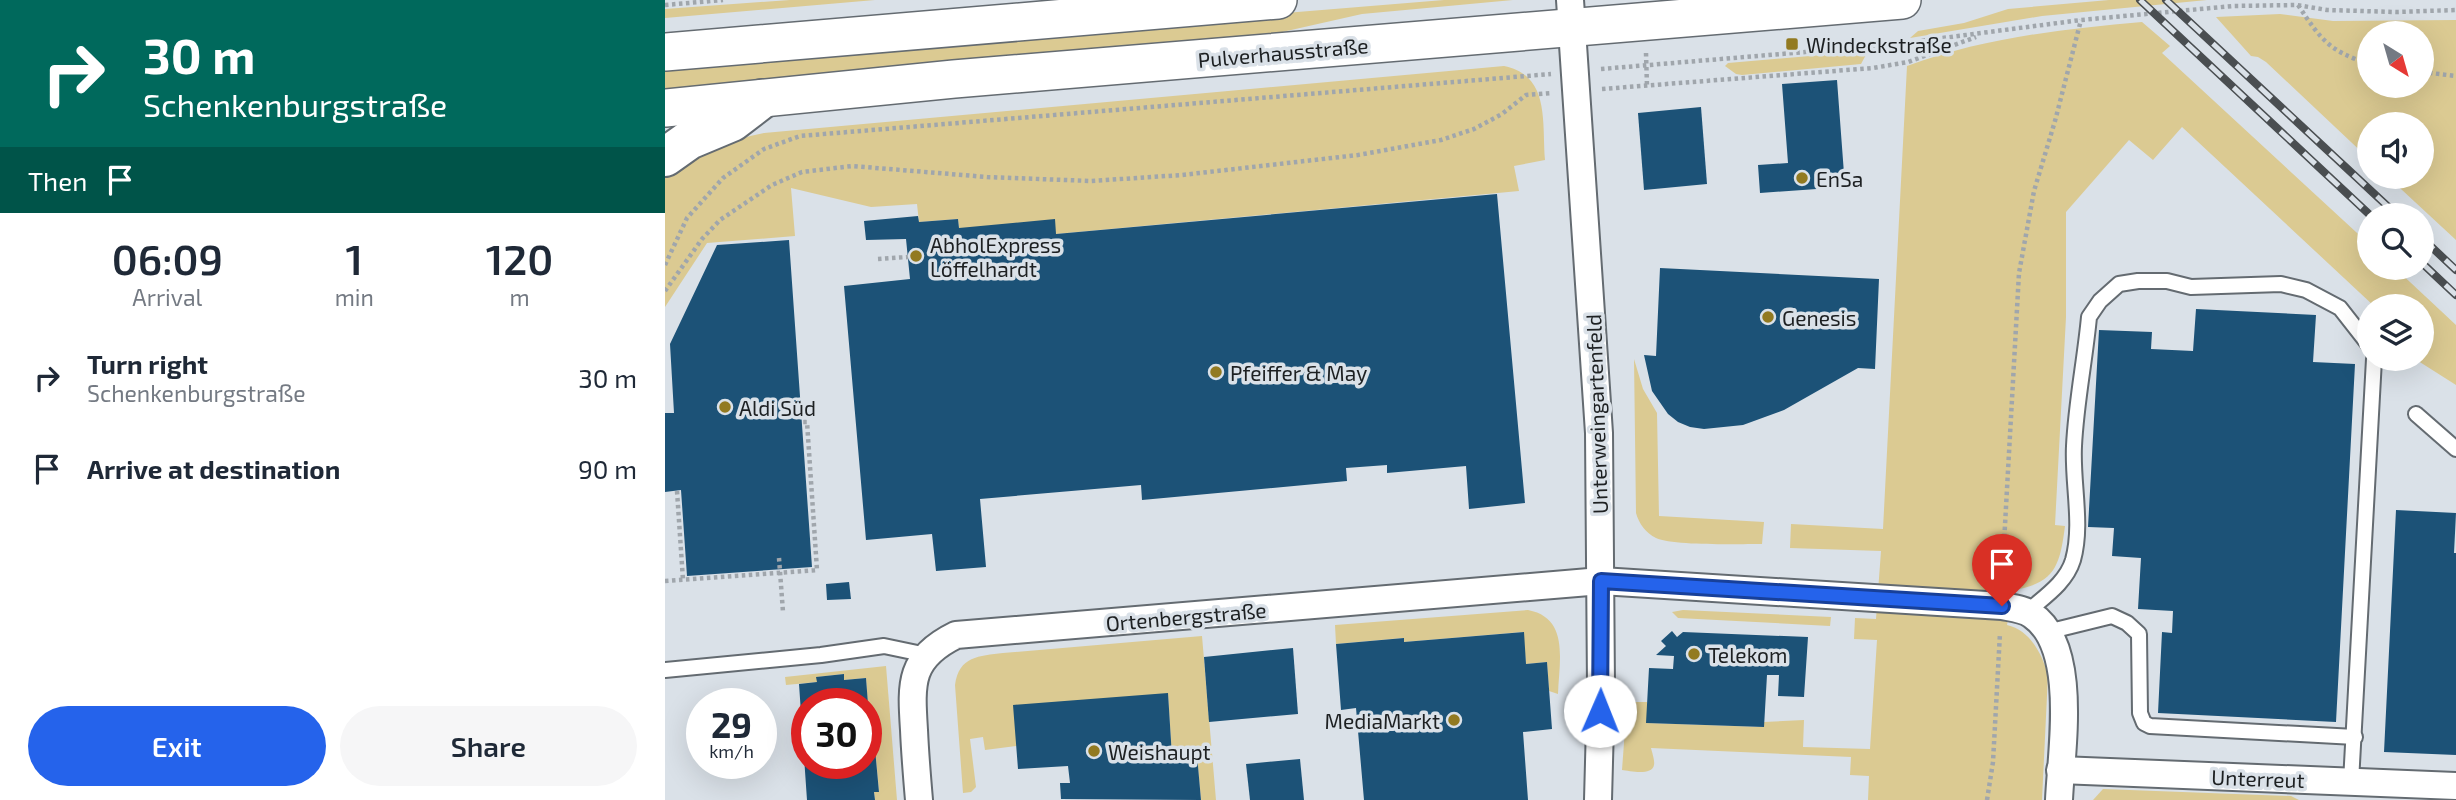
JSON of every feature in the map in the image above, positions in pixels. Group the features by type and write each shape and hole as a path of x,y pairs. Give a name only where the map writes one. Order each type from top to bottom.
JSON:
{"highway":[{"path":"665,157 689,140 732,122 762,99"}],"main road":[{"path":"665,52 1070,6 1277,0"},
{"name":"Pulverhausstraße","path":"665,108 1571,14 1902,0"}],"street":[{"name":"Unterweingartenfeld","path":"1571,14 1597,383 1601,581 1598,800"},
{"name":"Ortenbergstraße","path":"919,800 912,683 927,655 940,643 956,635 1601,581 2014,609"},
{"path":"2014,609 2041,622 2059,657 2064,681 2059,800"},
{"name":"Unterreut","path":"2060,770 2337,788 2456,786"}],"lane":[{"path":"2014,609 2057,586 2073,559 2077,527 2074,447 2089,317 2119,284 2167,281 2191,287 2281,284 2306,290 2340,308 2357,330"},
{"path":"2337,788 2355,737 2373,371"},
{"path":"2416,414 2456,449"},
{"path":"2047,632 2112,616 2127,623 2139,634 2140,713 2144,723 2150,726 2355,737"},
{"path":"665,670 884,646 927,655"}],"path":[{"path":"665,5 723,0"},
{"path":"2297,5 2319,37 2342,55 2357,60"},
{"path":"665,291 702,239 720,220 763,190 802,172 852,166 987,177 1091,181 1182,175 1358,155 1441,140 1474,129 1502,114 1525,95 1576,82 1987,34 2081,20 2233,6 2297,5 2337,10 2456,10"},
{"path":"1987,800 2014,609 2002,557 2019,274 2034,191 2081,20"},
{"path":"665,265 687,218 723,178 764,149 800,136 1576,82 1873,68 1908,62 1987,34"},
{"path":"2434,73 2456,76"},
{"path":"878,258 908,257"},
{"path":"665,581 817,570 807,422 802,422"},
{"path":"677,491 683,580"},
{"path":"779,558 783,612"}],"shaded area":[{"path":"790,0 875,0 665,18 665,9"},
{"path":"1444,0 1513,0 1362,14 1255,38 665,92 665,69 892,52 1007,36"},
{"path":"2109,0 2207,0 2042,16 1910,38 1918,31 1964,23 2008,9"},
{"path":"2280,14 2333,21 2456,20 2456,240 2434,220 2434,203 2416,203 2401,189 2434,189 2434,112 2357,112 2357,148 2266,62 2251,56 2216,17"},
{"path":"2142,22 2170,46 2162,53 2357,233 2357,280 2408,280 2423,294 2361,294 2182,127 2153,160 2129,140 2066,212 2066,317 2055,525 2065,526 2061,551 2053,570 2039,582 2014,590 2007,625 2022,632 2034,644 2048,675 2042,800 1868,800 1869,776 1850,775 1851,757 1651,748 1654,765 1649,771 1622,770 1627,702 1647,702 1647,723 1763,727 1764,722 1804,720 1803,747 1870,749 1877,640 1854,639 1855,618 1876,619 1881,551 1790,548 1791,524 1883,529 1907,66 1965,48 2082,28"},
{"path":"1868,51 1861,64 1742,75 1725,66 1728,63"},
{"path":"1504,66 1519,71 1529,79 1541,102 1543,116 1545,160 1514,166 1519,191 1056,234 959,228 958,219 919,222 917,204 871,207 791,188 795,236 707,243 665,307 665,178 688,162 737,140 764,133"},
{"path":"2434,304 2456,325 2456,385 2434,371"},
{"path":"1634,359 1643,389 1657,413 1659,516 1764,522 1762,544 1665,541 1652,536 1641,524 1636,513"},
{"path":"1528,610 1551,622 1556,632 1560,655 1558,694 1549,691 1547,662 1526,664 1523,632 1404,642 1403,638 1336,644 1335,625"},
{"path":"1683,610 1831,617 1830,626 1678,618 1672,612"},
{"path":"1202,636 1216,800 1201,800 1197,756 1172,757 1168,694 1016,746 985,750 983,737 970,739 976,787 971,792 963,793 955,685 961,668 971,659 1003,653"},
{"path":"886,666 897,800 875,800 874,792 879,791 878,779 882,779 882,688 867,688 866,678 844,680 843,674 817,677 817,682 786,685 785,677"},
{"path":"2103,789 2291,796 2299,800 2093,800"}],"building":[{"path":"1837,80 1845,187 1760,193 1758,165 1788,163 1782,84"},
{"path":"1701,107 1707,184 1644,190 1638,113"},
{"name":"Pfeiffer & May","path":"1497,194 1525,503 1469,509 1466,466 1387,473 1387,465 1346,468 1347,481 1142,500 1141,485 980,499 986,567 936,571 932,534 866,540 844,286 910,279 906,239 866,240 864,221 918,216 919,222 958,219 959,228 1055,219 1056,234"},
{"path":"789,240 812,567 687,576 681,490 665,492 665,413 674,413 670,344 717,245"},
{"name":"Genesis","path":"1660,268 1879,279 1875,369 1858,368 1784,410 1743,425 1704,429 1678,422 1668,414 1652,391 1644,355 1656,356"},
{"path":"2196,309 2316,315 2313,362 2355,364 2336,722 2158,713 2162,632 2172,633 2173,611 2138,609 2141,558 2112,556 2114,528 2088,527 2099,330 2152,332 2151,349 2193,351"},
{"path":"2396,510 2456,513 2456,755 2384,752"},
{"path":"849,582 851,599 827,600 826,584"},
{"path":"1672,631 1677,637 1683,632 1808,637 1804,697 1778,696 1779,675 1767,675 1764,727 1646,723 1649,668 1673,669 1674,656 1656,655 1666,646 1661,641"},
{"name":"MediaMarkt","path":"1524,632 1526,664 1547,662 1552,729 1523,732 1528,800 1364,800 1356,708 1341,710 1336,644 1404,638 1404,642"},
{"path":"1293,648 1298,714 1209,722 1204,657"},
{"path":"844,674 844,680 866,678 867,688 799,688 799,684 817,682 816,677"},
{"name":"Weishaupt","path":"1168,693 1172,757 1197,755 1201,800 1061,799 1060,783 1070,783 1068,766 1018,769 1013,705"},
{"path":"1300,759 1304,800 1250,800 1246,764"},
{"path":"806,779 878,779 879,792 874,792 875,800 807,800"}],"railway":[{"path":"2140,0 2357,203"},
{"path":"2166,0 2384,203"},
{"path":"2434,249 2456,270"},
{"path":"2434,274 2456,295"}],"place":[{"name":"Windeckstraße","path":"1792,44"},
{"name":"EnSa","path":"1802,178"},
{"name":"AbholExpress Löffelhardt","path":"916,256"},
{"name":"Genesis","path":"1768,317"},
{"name":"Pfeiffer & May","path":"1216,372"},
{"name":"Aldi Süd","path":"725,407"},
{"name":"Telekom","path":"1694,654"},
{"name":"MediaMarkt","path":"1454,720"},
{"name":"Weishaupt","path":"1094,751"}],"route":[{"path":"1600,711 1601,581 2002,606"}]}
